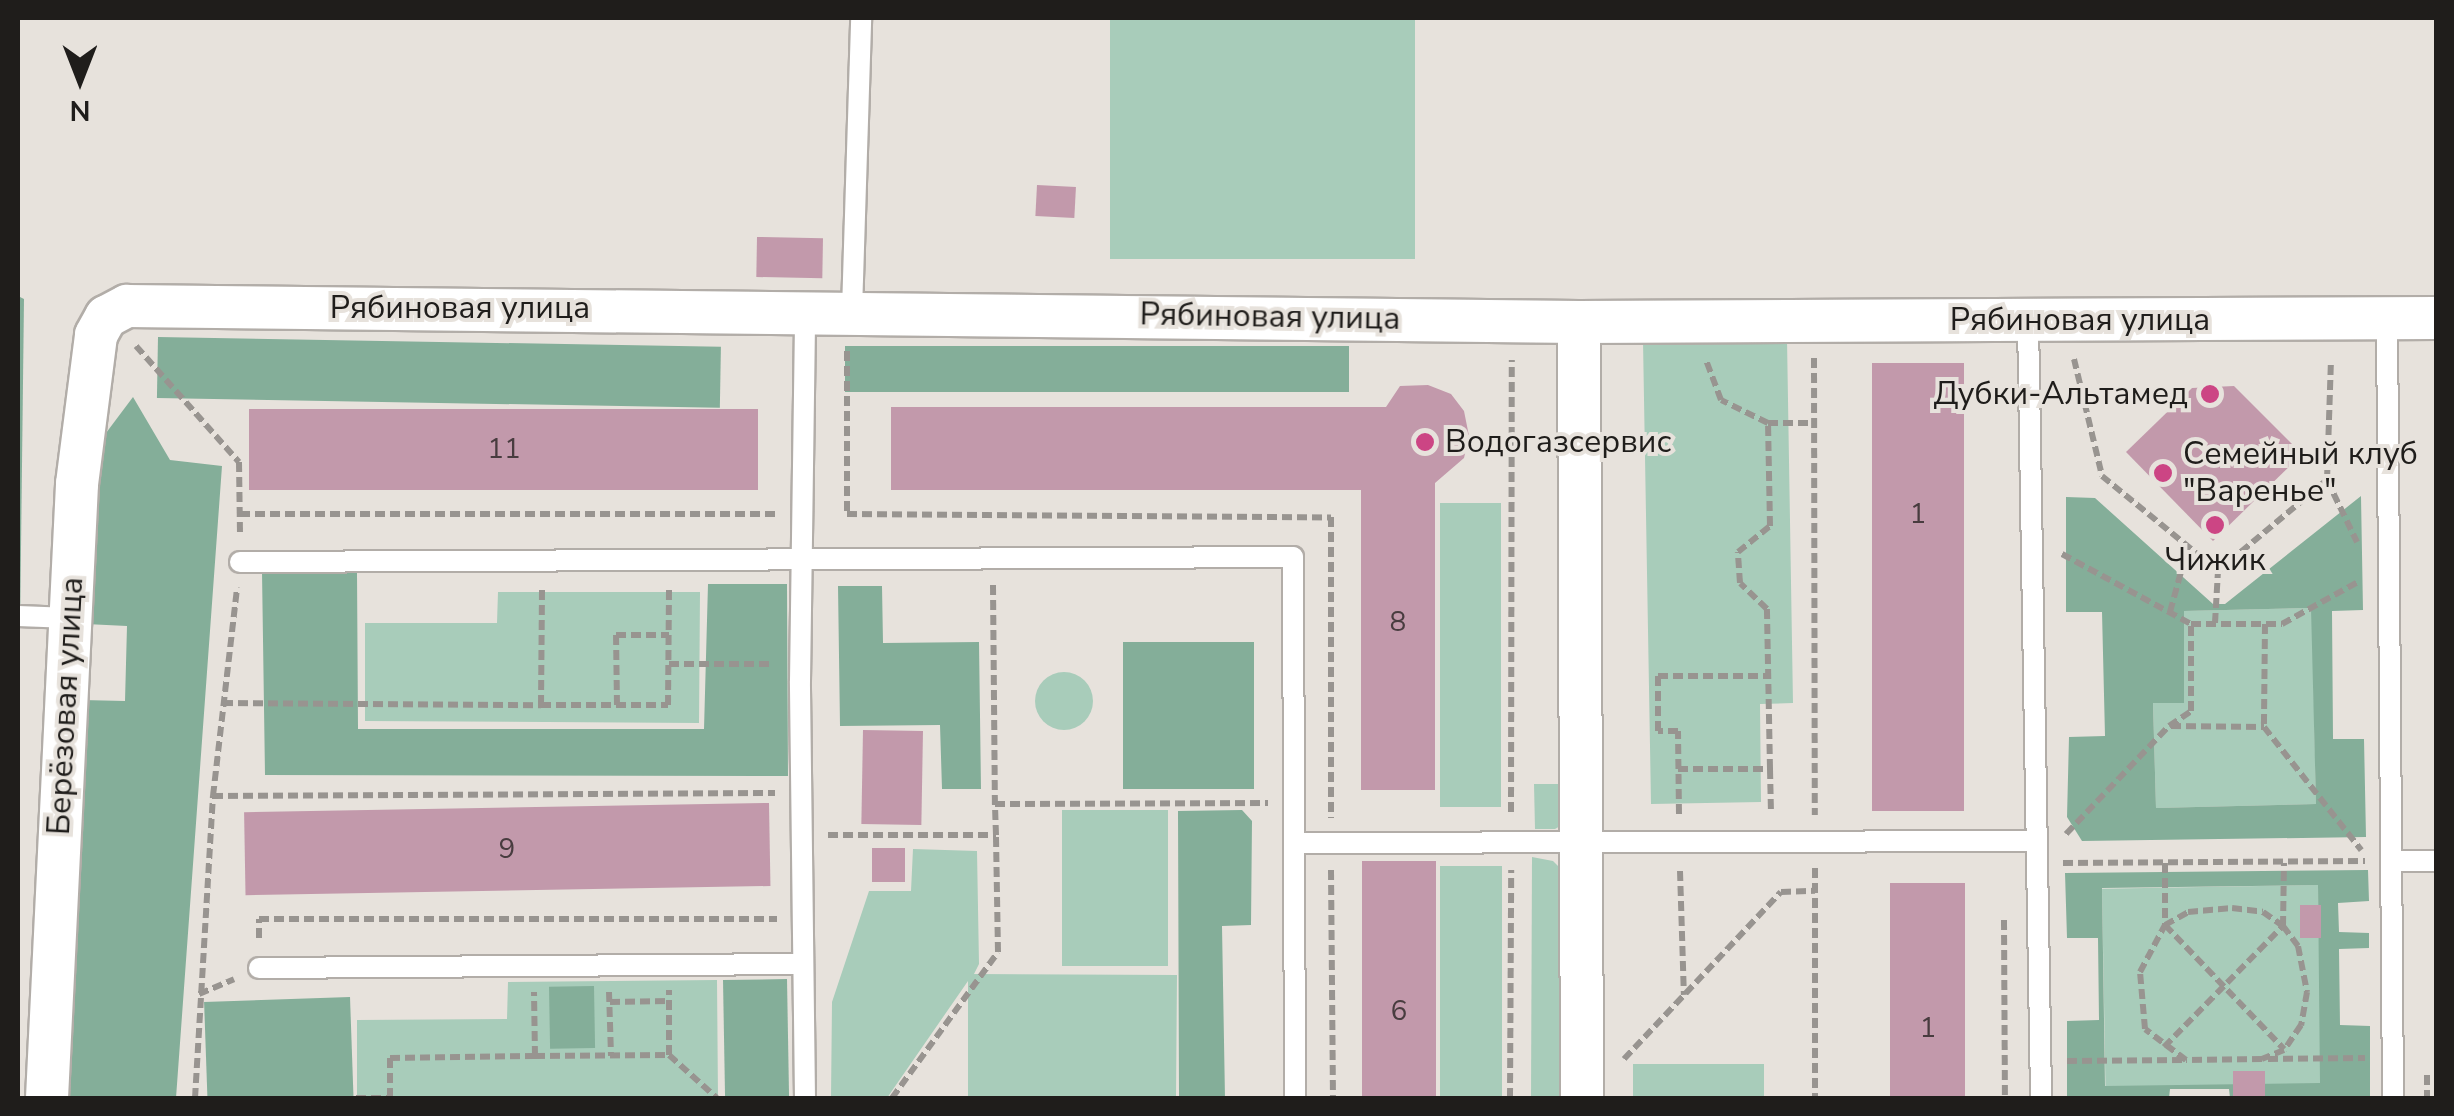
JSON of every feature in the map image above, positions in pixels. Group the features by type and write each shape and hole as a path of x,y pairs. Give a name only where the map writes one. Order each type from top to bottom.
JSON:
{"street":[{"name":"Рябиновая улица","path":"106,317 127,306 805,310 1578,322 2436,318"},
{"name":"Берёзовая улица","path":"48,1098 77,484 96,335 106,317"},
{"path":"1578,322 1581,843 1597,1086"}],"lane":[{"path":"852,311 861,18"},
{"path":"805,310 801,793 805,1098"},
{"path":"2388,319 2381,570 2381,861 2394,1098"},
{"path":"2028,320 2041,1098"},
{"path":"240,562 1293,557 1295,1098"},
{"path":"18,616 70,618"},
{"path":"1294,843 2037,841"},
{"path":"2381,861 2436,861"},
{"path":"259,968 803,964"}],"path":[{"path":"106,317 239,462 240,562 212,796 195,1098"},
{"path":"1814,321 1816,1098"},
{"path":"1510,1098 1512,343"},
{"path":"1702,350 1721,400 1768,423 1814,423"},
{"path":"2073,352 2102,476 2218,571"},
{"path":"2032,533 2075,563 2191,624 2282,624 2381,570 2327,480 2331,360"},
{"path":"1768,423 1770,526 1738,552 1740,583 1767,609 1771,823"},
{"path":"2216,623 2218,571 2327,480"},
{"path":"240,514 847,514"},
{"path":"224,704 668,706 668,514"},
{"path":"892,1098 998,952 992,515"},
{"path":"2170,612 2188,546"},
{"path":"541,705 543,560"},
{"path":"2037,863 2170,726 2191,712 2191,624"},
{"path":"2265,624 2264,727 2381,861"},
{"path":"617,705 616,635 669,635"},
{"path":"669,664 780,664"},
{"path":"1684,995 1678,732 1658,732 1658,676 1768,676"},
{"path":"2170,726 2264,727"},
{"path":"1678,769 1770,769"},
{"path":"212,796 801,793"},
{"path":"996,804 1263,803"},
{"path":"802,835 996,835"},
{"path":"1331,854 1333,1098"},
{"path":"2037,863 2381,861"},
{"path":"2164,862 2165,924 2140,972 2144,1029 2164,1048 2186,1060"},
{"path":"2164,1048 2283,926 2284,862"},
{"path":"1597,1086 1781,892 1815,890"},
{"path":"2165,924 2188,912 2232,908 2263,912 2283,926 2298,946 2307,992 2301,1025 2284,1050 2262,1059"},
{"path":"667,918 669,1055"},
{"path":"2165,924 2284,1050"},
{"path":"533,966 535,1056"},
{"path":"609,966 611,1056"},
{"path":"610,1002 669,1001"},
{"path":"356,1098 390,1098 390,1058 669,1055 717,1098"},
{"path":"2005,1062 2393,1058"}],"green space":[{"path":"1110,18 1415,18 1415,259 1110,259"},
{"path":"18,296 24,299 18,798"},
{"path":"158,337 721,347 720,408 157,398"},
{"path":"1787,339 1793,703 1760,704 1761,802 1651,804 1643,341"},
{"path":"845,346 1349,346 1349,392 845,392"},
{"path":"133,397 170,460 222,466 176,1098 63,1098 82,700 125,701 127,626 86,624 97,445"},
{"path":"2361,496 2363,610 2332,611 2333,739 2364,739 2366,837 2082,841 2067,817 2069,737 2105,736 2102,612 2066,612 2066,497 2095,498 2213,604 2225,604","holes":["2311,608 2316,804 2156,808 2153,703 2184,703 2184,611"]},
{"path":"1440,503 1501,503 1501,807 1440,807"},
{"path":"262,572 357,572 358,729 704,729 708,584 787,584 788,776 265,775"},
{"path":"838,586 882,586 883,643 979,642 981,789 942,789 940,725 840,726"},
{"path":"498,592 700,592 699,723 365,721 365,623 497,623"},
{"path":"2312,608 2316,804 2156,808 2153,702 2184,702 2183,611"},
{"path":"1123,642 1254,642 1254,789 1123,789"},
{"path":"1064,672 1084,681 1093,701 1084,721 1064,730 1044,721 1035,701 1044,681"},
{"path":"1534,784 1575,784 1571,820 1555,829 1535,829"},
{"path":"1062,810 1168,810 1168,966 1062,966"},
{"path":"1242,810 1252,821 1251,925 1222,926 1225,1098 1179,1098 1178,811"},
{"path":"913,849 977,851 979,964 974,974 1177,975 1176,1098 968,1098 968,981 887,1098 831,1098 832,1002 869,891 911,891"},
{"path":"1532,857 1553,861 1569,877 1570,1098 1531,1098"},
{"path":"1440,866 1502,866 1502,1098 1440,1098"},
{"path":"2368,870 2369,901 2338,903 2339,932 2369,933 2369,948 2339,949 2340,1025 2370,1026 2370,1098 2230,1098 2229,1089 2170,1089 2169,1098 2067,1098 2067,1021 2099,1020 2098,938 2067,938 2065,873","holes":["2318,885 2320,1083 2105,1086 2102,888"]},
{"path":"2318,885 2321,1084 2106,1088 2102,889"},
{"path":"787,979 789,1098 725,1098 723,980"},
{"path":"717,980 718,1098 357,1098 357,1020 507,1019 508,982"},
{"path":"594,986 595,1048 550,1049 549,987"},
{"path":"350,997 354,1098 207,1098 204,1002"},
{"path":"1633,1064 1764,1064 1764,1098 1633,1098"}],"building":[{"path":"1037,185 1076,187 1074,218 1035,216"},
{"path":"757,237 823,238 822,278 756,277"},
{"path":"1872,363 1964,363 1964,811 1872,811"},
{"path":"1428,385 1451,394 1464,411 1469,436 1464,458 1435,483 1435,790 1361,790 1361,490 891,490 891,407 1386,407 1400,386"},
{"path":"2234,386 2302,454 2213,541 2126,452 2192,388"},
{"path":"249,409 758,409 758,490 249,490"},
{"path":"863,730 923,731 921,825 861,824"},
{"path":"769,803 770,886 246,895 244,812"},
{"path":"872,848 905,848 905,882 872,882"},
{"path":"1362,861 1436,861 1436,1098 1362,1098"},
{"path":"1890,883 1965,883 1965,1098 1890,1098"},
{"path":"2300,905 2321,905 2321,938 2300,938"},
{"path":"2233,1071 2265,1071 2265,1096 2233,1096"}],"place":[{"name":"Дубки-Альтамед","path":"2210,394"},
{"name":"Водогазсервис","path":"1425,442"},
{"name":"Семейный клуб \"Варенье\"","path":"2163,473"},
{"name":"Чижик","path":"2215,525"}]}
